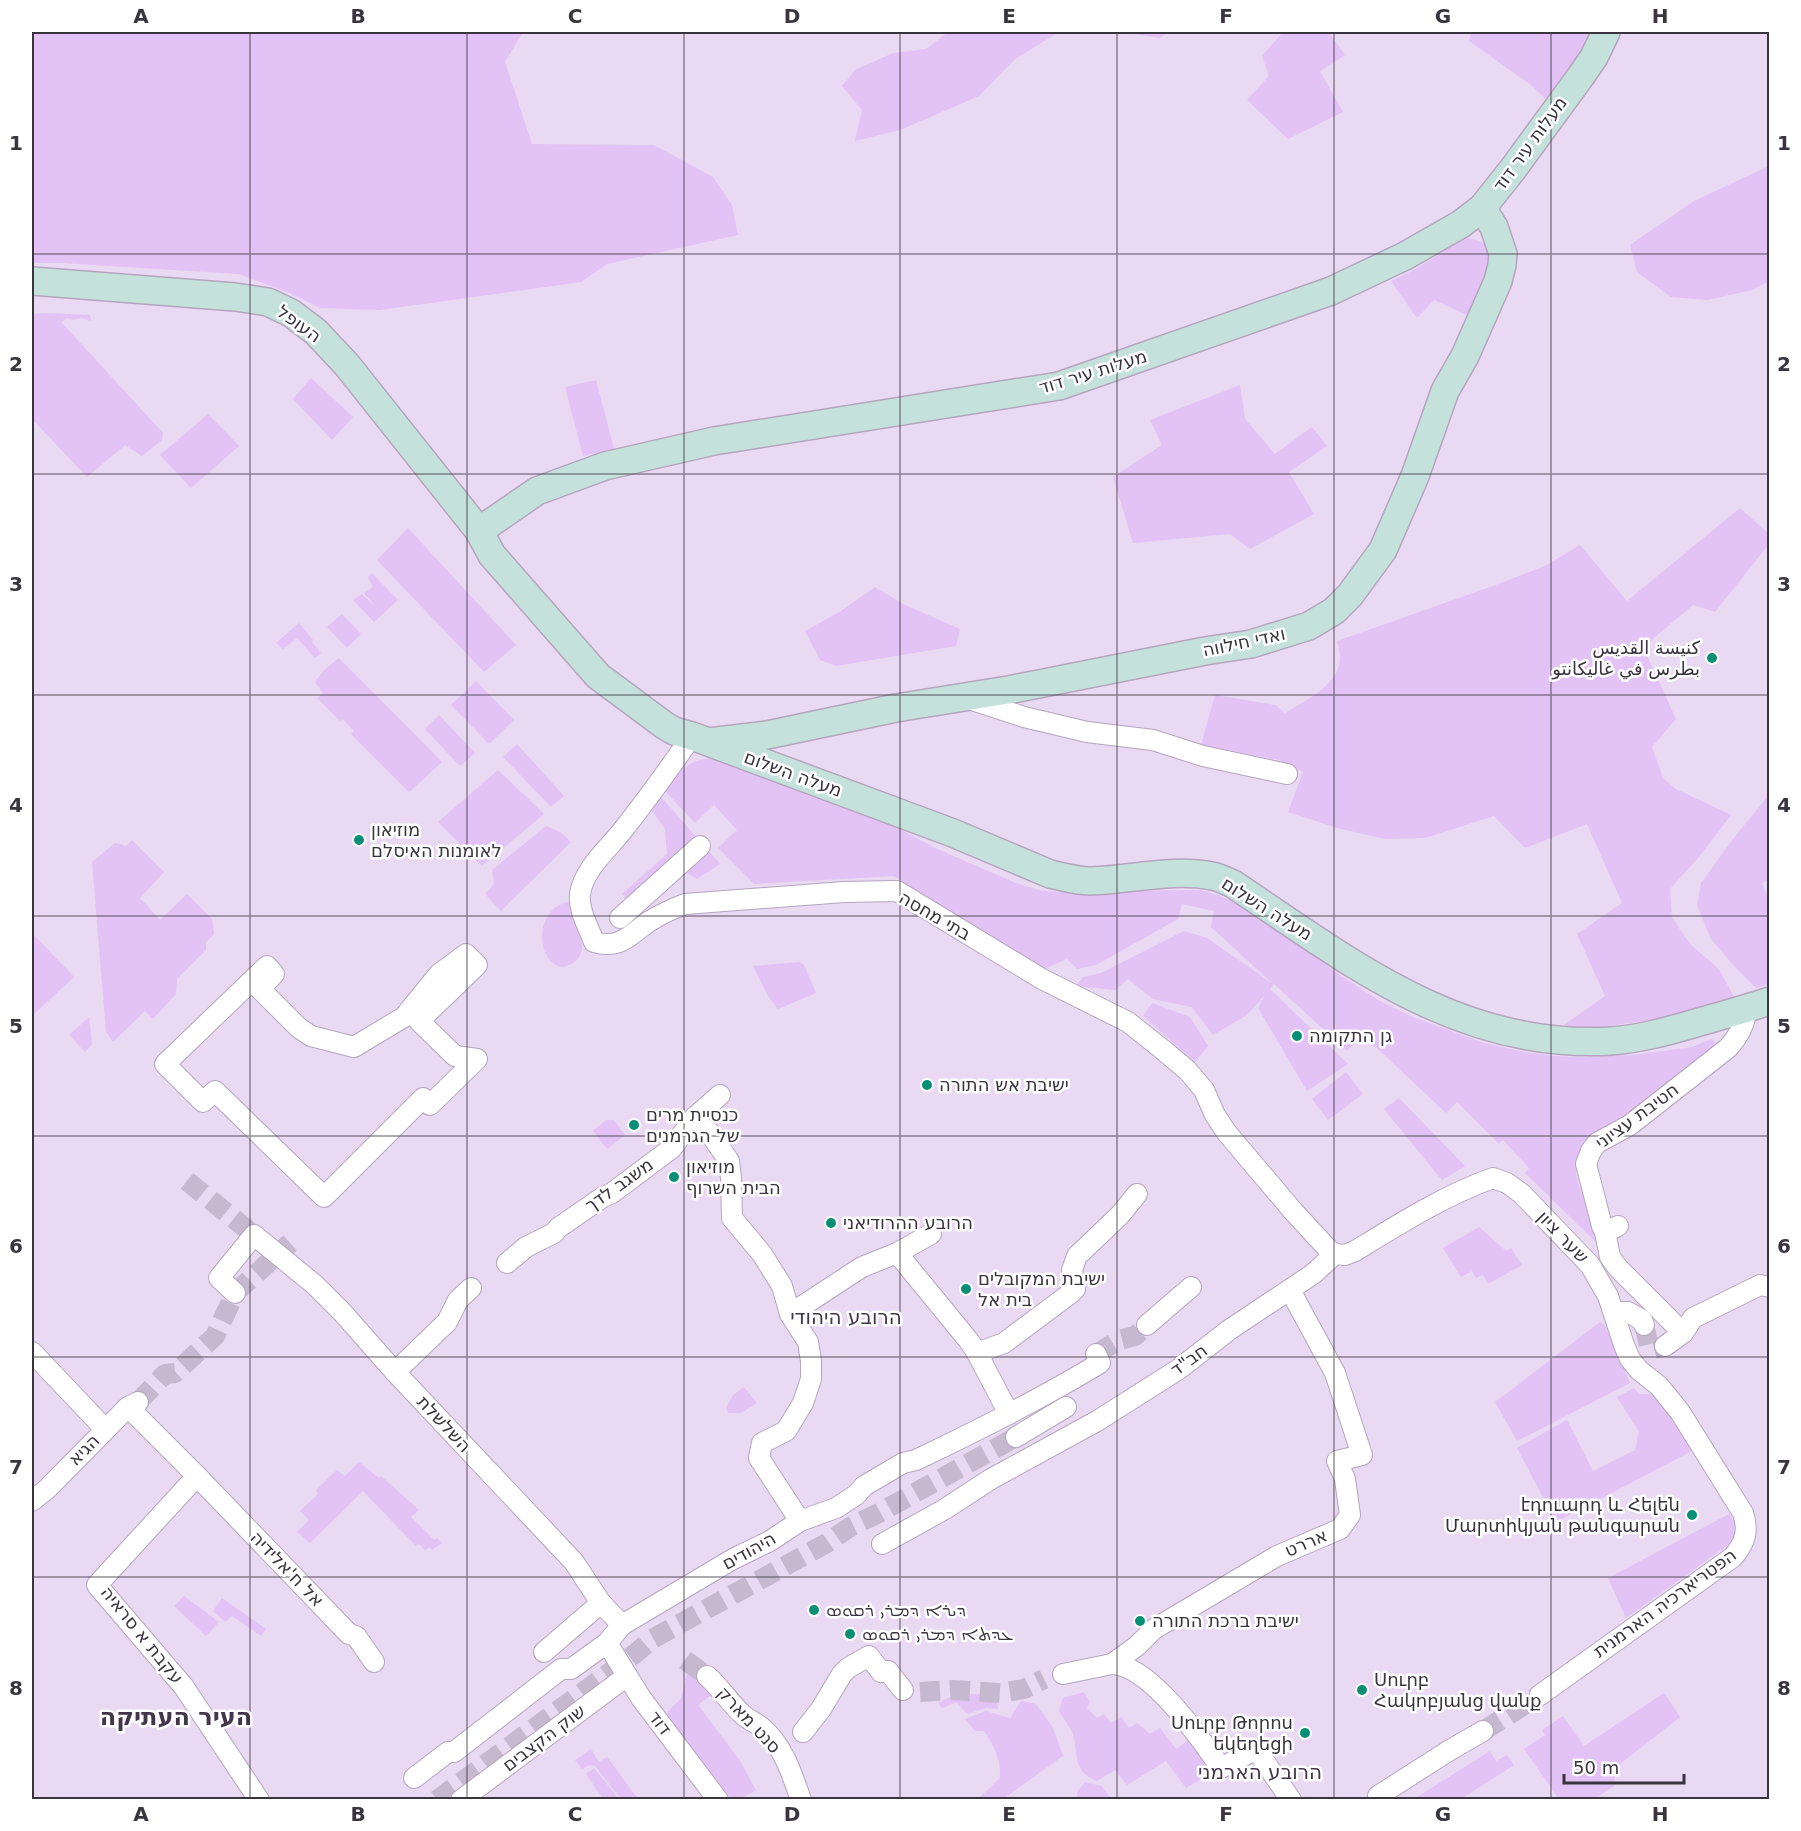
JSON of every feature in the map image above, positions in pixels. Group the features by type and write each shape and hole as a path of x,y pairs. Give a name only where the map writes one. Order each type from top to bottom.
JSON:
{"street":[{"name":"מעלות עיר דוד","path":"479,531 537,491 604,466 714,441 1059,386 1331,291 1405,256 1461,224 1482,208 1581,76 1594,57 1606,32"},
{"name":"ואדי חילווה","path":"699,739 767,735 896,708 1019,688 1251,644 1309,626 1334,611 1350,595 1383,550 1415,476 1445,390 1465,356 1498,281 1503,254 1494,227 1482,208"},
{"name":"העופל","path":"32,281 236,297 268,302 291,313 316,332 347,365 479,531"},
{"name":"מעלה השלום","path":"479,531 501,547 612,674 672,715 699,739 934,826 1050,874 1090,881 1172,874 1214,876 1233,884 1348,962 1399,990 1432,1007 1520,1035 1557,1041 1613,1041 1649,1035 1758,1005"},
{"path":"963,697 1024,717 1087,732 1153,740 1203,756 1287,774"},
{"name":"בתי מחסה","path":"699,739 584,879 579,904 594,942 614,945 625,941 647,922 685,904 844,892 897,891 1042,979 1128,1022 1144,1034 1187,1070 1204,1090 1215,1115 1227,1133 1293,1211 1335,1254"},
{"path":"620,918 700,846"},
{"path":"466,954 477,964 419,1021 455,1056 477,1059 430,1105 423,1098 324,1197 215,1091 203,1102 165,1064 267,966 274,974 260,988 299,1028 311,1036 354,1047 404,1017 439,974 466,954"},
{"name":"חטיבת עציוני","path":"1683,1333 1619,1269 1610,1257 1612,1229 1586,1164 1591,1150 1597,1143 1630,1125 1728,1048 1736,1039 1746,1018 1758,1005"},
{"name":"משגב לדך","path":"507,1263 526,1247 554,1233 603,1197 612,1194 672,1148 693,1120 720,1095"},
{"path":"693,1120 709,1132 729,1161 732,1218 762,1254 782,1286 790,1314 808,1342 811,1379 796,1417 786,1431 762,1443 759,1458 800,1521"},
{"name":"חב\"ד","path":"882,1544 945,1509 991,1479 1097,1421 1179,1369 1228,1330 1313,1275 1335,1254 1345,1255 1355,1251 1428,1209 1493,1178"},
{"name":"שער ציון","path":"1493,1178 1507,1183 1522,1194 1590,1265 1608,1296 1614,1312"},
{"path":"977,1353 1004,1343 1071,1293 1075,1289 1072,1270 1077,1256 1120,1215 1137,1194"},
{"path":"790,1314 862,1267 931,1234"},
{"name":"השלשלת","path":"235,1293 219,1278 254,1235 315,1285 574,1562 601,1603 622,1625"},
{"path":"897,1252 977,1353 1009,1414"},
{"path":"1665,1346 1683,1333 1693,1318 1760,1285 1770,1287"},
{"path":"1147,1325 1191,1287"},
{"path":"395,1372 447,1322 459,1300 471,1288"},
{"name":"אררט","path":"1063,1674 1112,1664 1137,1646 1154,1629 1277,1556 1340,1528 1350,1515 1345,1479 1337,1461 1362,1455 1335,1373 1290,1290"},
{"path":"1614,1312 1628,1312 1642,1320 1644,1325"},
{"name":"הפטריארכיה הארמנית","path":"1539,1695 1720,1568 1733,1557 1745,1538 1747,1525 1743,1513 1680,1412 1659,1386 1639,1370 1630,1359 1614,1312"},
{"path":"32,1352 105,1429"},
{"name":"היהודים","path":"414,1778 448,1752 454,1752 561,1669 571,1669 607,1644 622,1625 733,1559 770,1541 800,1521 836,1508 856,1495 864,1486 903,1463 916,1460 998,1421 1071,1381 1100,1363 1095,1354"},
{"name":"הגיא","path":"32,1501 133,1404 197,1476"},
{"path":"1017,1437 1066,1407"},
{"name":"אל ח'אלידיה","path":"197,1476 349,1634 356,1635 374,1662"},
{"name":"עקבת א סראיה","path":"197,1476 97,1585 184,1687 259,1800"},
{"path":"544,1652 601,1603"},
{"name":"דוד","path":"607,1644 707,1796"},
{"path":"803,1732 821,1709 842,1674 869,1656 881,1672 888,1671 903,1690"},
{"path":"1112,1664 1120,1664 1137,1673 1173,1705 1221,1768 1256,1749 1291,1800"},
{"name":"שוק הקצבים","path":"461,1800 627,1676"},
{"name":"סנט מארק","path":"707,1676 741,1713 761,1727 774,1743 787,1762 801,1800"},
{"path":"1378,1796 1484,1731"}],"shaded area":[{"path":"32,32 523,32 505,62 532,144 654,145 713,177 732,205 738,235 607,264 581,282 380,310 320,308 292,294 239,274 32,263"},
{"path":"948,32 1059,32 1015,59 979,96 900,130 855,141 862,110 842,86 855,70 893,53 926,49"},
{"path":"1129,32 1169,32 1160,38"},
{"path":"1283,32 1329,32 1345,55 1320,71 1343,112 1288,139 1247,100 1269,76 1262,56"},
{"path":"1471,32 1595,32 1549,102 1531,85 1469,41"},
{"path":"1769,166 1769,281 1752,290 1707,300 1671,297 1637,272 1630,245 1694,201"},
{"path":"1465,238 1485,244 1491,252 1494,263 1474,318 1434,300 1417,318 1391,281 1414,270"},
{"path":"32,314 90,315 91,321 67,318 61,322 163,433 162,440 142,456 125,445 87,477 32,419"},
{"path":"311,378 353,417 332,440 293,399"},
{"path":"596,380 614,449 583,456 565,387"},
{"path":"1240,385 1245,419 1275,454 1312,427 1327,446 1289,472 1314,514 1250,549 1230,534 1133,543 1113,477 1162,445 1150,420"},
{"path":"208,414 239,446 191,488 160,455"},
{"path":"1740,508 1769,534 1769,544 1715,612 1693,605 1643,647 1676,719 1652,747 1663,778 1676,789 1731,815 1698,858 1670,889 1672,918 1691,945 1719,969 1735,999 1714,1002 1661,1019 1553,1033 1605,996 1577,934 1622,903 1587,824 1525,848 1494,816 1425,838 1385,839 1337,828 1288,812 1303,772 1279,760 1201,745 1215,695 1275,705 1285,713 1310,698 1333,678 1340,660 1337,641 1545,566 1580,545 1627,601"},
{"path":"408,528 516,645 484,672 377,560"},
{"path":"372,573 398,600 374,622 353,600 362,594 375,606 364,593 373,587 368,577"},
{"path":"875,587 903,604 960,629 956,646 836,666 820,660 805,631 841,611"},
{"path":"342,614 361,634 347,648 327,627"},
{"path":"299,623 321,653 315,658 297,638 283,649 276,643"},
{"path":"339,658 442,762 409,792 351,734 354,731 343,719 340,721 317,698 323,693 315,682 323,671"},
{"path":"476,681 514,720 489,744 451,705"},
{"path":"439,715 475,753 460,766 425,729"},
{"path":"517,744 564,796 551,807 503,757"},
{"path":"721,758 838,802 890,824 935,848 1016,883 1042,891 1076,893 1200,890 1220,896 1248,909 1380,1001 1415,1018 1484,1043 1524,1052 1584,1057 1664,1051 1692,1047 1711,1039 1719,1045 1585,1144 1579,1154 1576,1164 1578,1183 1601,1236 1604,1250 1525,1173 1529,1168 1503,1140 1499,1144 1457,1102 1446,1113 1363,1035 1347,1051 1274,984 1270,989 1348,1064 1307,1091 1258,1008 1265,995 1247,1015 1213,1035 1192,1007 1153,999 1128,979 1115,990 1076,986 1083,977 1101,973 1184,931 1207,938 1273,984 1211,927 1214,911 1182,904 1178,919 1096,965 1077,969 1067,959 1044,969 894,876 754,884 718,848 737,830 714,805 695,823 662,788 694,762"},
{"path":"498,770 544,814 482,866 438,822"},
{"path":"1769,795 1769,880 1762,883 1769,900 1769,984 1756,988 1711,939 1697,905 1701,883"},
{"path":"661,797 720,864 697,879 687,873 641,911 622,894 667,854 665,829 648,805"},
{"path":"546,826 560,832 571,842 501,911 485,894 494,884 492,870"},
{"path":"132,840 164,872 140,898 160,920 187,894 212,919 214,934 206,942 206,950 177,979 176,994 153,1019 145,1011 113,1042 106,1032 92,862 115,843 126,846"},
{"path":"567,902 571,903 582,949 579,957 573,963 563,967 554,964 547,956 542,932 546,920 554,909"},
{"path":"35,936 74,977 33,1015 32,939"},
{"path":"800,962 804,965 816,993 778,1009 768,996 753,966"},
{"path":"1152,1003 1190,1017 1208,1046 1195,1062 1143,1016"},
{"path":"89,1017 92,1044 85,1052 69,1035"},
{"path":"1346,1072 1363,1094 1328,1120 1312,1099"},
{"path":"1399,1098 1465,1166 1442,1180 1384,1109"},
{"path":"606,1120 614,1120 625,1135 607,1149 593,1131"},
{"path":"1479,1227 1506,1251 1511,1248 1522,1265 1488,1284 1483,1275 1476,1278 1472,1271 1461,1277 1443,1248"},
{"path":"1600,1322 1605,1325 1630,1383 1517,1441 1495,1402"},
{"path":"744,1387 757,1403 741,1413 728,1413 726,1408 733,1395"},
{"path":"1634,1388 1639,1394 1653,1394 1662,1402 1692,1451 1556,1522 1517,1448 1567,1420 1593,1471 1635,1450 1639,1432 1617,1397"},
{"path":"359,1462 379,1478 381,1476 419,1510 411,1517 434,1540 437,1538 442,1543 432,1550 430,1547 425,1550 419,1544 416,1546 363,1491 310,1543 297,1532 309,1520 300,1511 318,1494 316,1490 337,1470 345,1476"},
{"path":"1729,1514 1737,1525 1735,1540 1626,1618 1608,1578"},
{"path":"184,1596 219,1622 206,1636 174,1606"},
{"path":"222,1598 266,1629 261,1636 232,1616 225,1622 213,1611"},
{"path":"691,1666 717,1691 698,1705 740,1761 756,1790 741,1799 733,1799 727,1794 673,1727 667,1713 680,1699"},
{"path":"1084,1692 1090,1702 1087,1708 1097,1718 1104,1714 1111,1723 1121,1717 1129,1728 1137,1723 1150,1734 1160,1728 1176,1749 1190,1739 1214,1771 1186,1788 1166,1761 1127,1785 1115,1770 1097,1781 1089,1777 1079,1766 1072,1732 1059,1711 1063,1698"},
{"path":"1664,1693 1680,1717 1616,1767 1614,1786 1594,1799 1559,1799 1524,1749 1545,1735 1542,1730 1563,1716 1584,1746"},
{"path":"954,1695 996,1695 998,1709 986,1708 967,1714 957,1702 942,1708 938,1703"},
{"path":"1021,1701 1036,1704 1053,1728 1063,1756 1003,1799 978,1799 1000,1778 999,1765 994,1747 984,1731 975,1731 965,1719 986,1711 1010,1718"},
{"path":"591,1749 599,1762 607,1757 635,1795 641,1799 623,1799 595,1766 589,1765 582,1769 575,1760"},
{"path":"1490,1751 1496,1761 1507,1755 1514,1765 1461,1799 1414,1799"},
{"path":"594,1768 619,1799 598,1799 602,1797 586,1774"},
{"path":"1085,1782 1102,1786 1111,1799 1078,1799 1077,1792"}],"tunnel":[{"path":"187,1181 254,1235"},
{"path":"138,1402 165,1374 175,1373 215,1336 235,1293 290,1243"},
{"path":"1096,1354 1119,1340 1135,1336 1147,1325"},
{"path":"1644,1325 1650,1350 1665,1346"},
{"path":"437,1800 652,1639 827,1543 850,1527 1016,1437"},
{"path":"685,1660 707,1676"},
{"path":"920,1692 953,1690 1000,1693 1024,1689 1044,1679"},
{"path":"1483,1731 1540,1695"}],"place":[{"name":"كنيسة القديس بطرس في غاليكانتو","path":"1712,658"},
{"name":"מוזיאון לאומנות האיסלם","path":"359,840"},
{"name":"גן התקומה","path":"1297,1036"},
{"name":"ישיבת אש התורה","path":"927,1085"},
{"name":"כנסיית מרים של הגרמנים","path":"634,1125"},
{"name":"מוזיאון הבית השרוף","path":"674,1177"},
{"name":"הרובע ההרודיאני","path":"831,1223"},
{"name":"ישיבת המקובלים בית אל","path":"966,1289"},
{"name":"էդուարդ և Հելեն Մարտիկյան թանգարան","path":"1692,1515"},
{"name":"ܕܝܪܐ ܕܡܪܝ ܪܩܘܣ","path":"814,1610"},
{"name":"ישיבת ברכת התורה","path":"1140,1621"},
{"name":"ܥܕܬܐ ܕܡܪܝ ܪܩܘܣ","path":"850,1634"},
{"name":"Սուրբ Հակոբյանց վանք","path":"1362,1690"},
{"name":"Սուրբ Թորոս եկեղեցի","path":"1305,1733"}],"district":[{"name":"הרובע היהודי","path":"846,1317"},
{"name":"העיר העתיקה","path":"176,1717"},
{"name":"הרובע הארמני","path":"1260,1772"}]}
